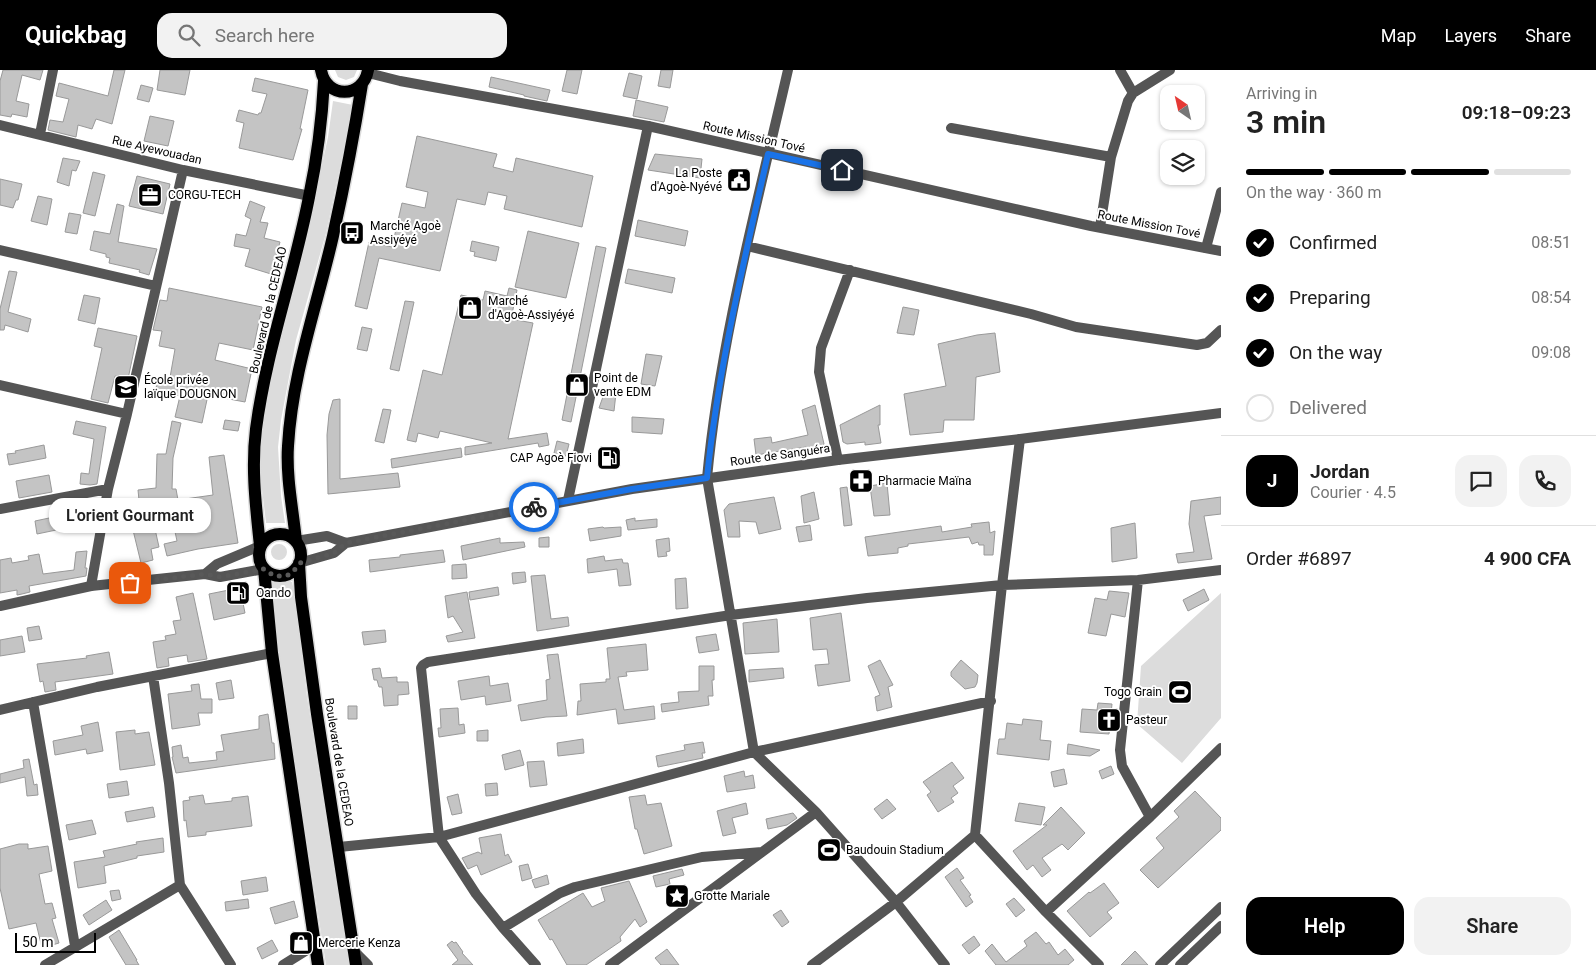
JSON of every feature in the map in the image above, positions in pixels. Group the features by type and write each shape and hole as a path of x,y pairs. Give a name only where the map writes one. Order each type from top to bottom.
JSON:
{"main road":[{"path":"322,76 334,89 346,92 358,88 366,75"},
{"path":"264,569 274,576 280,576 292,573 300,563 301,552 296,541 288,462 292,409 304,342 332,236 366,75"},
{"name":"Boulevard de la CEDEAO","path":"260,546 255,498 254,456 256,430 262,395 310,196 322,119 322,76"},
{"path":"296,541 280,533 268,537 260,546 258,558 264,569 272,653 318,965"},
{"name":"Boulevard de la CEDEAO","path":"300,563 301,598 314,694 356,965"}],"street":[{"path":"40,134 53,70"},
{"path":"788,70 747,246 717,398 707,478 754,752 816,812 896,902 945,965"},
{"path":"1120,70 1133,93"},
{"path":"1100,227 1112,157 1124,110 1133,93 1170,70"},
{"name":"Route Mission Tové","path":"366,75 648,126 1100,227 1221,251"},
{"name":"Rue Ayewouadan","path":"0,125 183,170 310,196"},
{"path":"568,500 648,126"},
{"path":"951,128 1112,157"},
{"path":"91,586 108,488 127,414 183,170"},
{"path":"1206,248 1221,192"},
{"path":"747,246 1038,315 1076,327 1197,345 1207,343 1221,330"},
{"path":"0,250 156,286"},
{"path":"838,460 819,372 819,361 821,348 850,270"},
{"path":"0,385 127,414"},
{"name":"Route de Sanguéra","path":"300,563 334,553 346,543 568,500 838,460 1221,413"},
{"path":"812,965 896,902 976,835 1002,585 1020,439"},
{"path":"0,509 108,488"},
{"name":"Route de Sanguéra","path":"296,541 327,536 346,543"},
{"path":"205,574 217,564 260,546"},
{"path":"0,606 91,586 205,574 220,577 264,569"},
{"path":"536,965 476,894 439,838 421,668 428,662 731,614 1002,585 1138,580 1221,570"},
{"path":"1138,580 1120,750 1122,766 1150,817"},
{"path":"0,710 97,687 272,653"},
{"path":"153,676 169,783 180,885 231,965"},
{"path":"339,847 439,838 754,752 991,701"},
{"path":"34,702 75,946"},
{"path":"1046,912 1150,817 1221,748"},
{"path":"610,965 816,812"},
{"path":"976,835 1046,912 1100,965"},
{"path":"503,928 560,893 575,887 702,857 762,852"},
{"path":"45,965 180,885"},
{"path":"1160,965 1221,907"},
{"path":"1180,965 1221,926"},
{"path":"283,965 315,944"},
{"path":"353,950 368,965"}],"shaded area":[{"path":"335,70 357,70 354,77 346,80 338,77"},
{"path":"333,101 353,105 326,233 296,340 281,420 278,447 281,496 285,523 266,523 260,472 261,439 266,401 280,337 308,231 328,137"},
{"path":"279,544 287,552 279,560 271,552"},
{"path":"292,582 307,697 349,965 326,965 287,714 269,583"},
{"name":"Togo Grain","path":"1221,593 1221,718 1182,763 1137,724 1141,666"}],"building":[{"path":"3,70 43,70 40,80 22,75 16,101 29,104 27,117 12,114 11,117 0,115 0,81"},
{"path":"114,70 125,70 112,124 96,119 92,129 78,125 76,137 48,130 50,120 63,122 69,99 56,96 59,83 108,96"},
{"path":"160,70 190,70 185,95 157,90"},
{"path":"567,70 582,70 577,94 562,91"},
{"path":"661,70 673,70 670,88 658,86"},
{"path":"629,73 642,76 637,99 623,96"},
{"path":"491,77 550,90 547,101 489,87"},
{"path":"255,78 308,90 300,129 302,129 293,160 239,148 244,123 236,121 239,110 258,115 261,113 267,94 252,91"},
{"path":"141,85 153,88 149,102 137,99"},
{"path":"636,100 668,107 664,122 633,116"},
{"path":"150,116 174,121 168,146 144,141"},
{"path":"417,136 497,154 493,167 513,172 516,158 593,176 582,227 504,209 507,196 488,192 485,205 457,199 440,271 379,258 367,309 355,306 369,242 392,247 402,203 425,208 428,192 406,187"},
{"path":"655,154 702,159 700,178 648,170"},
{"path":"63,158 80,161 76,171 72,170 69,186 57,182"},
{"path":"93,172 105,175 95,216 83,213"},
{"name":"CORGU-TECH","path":"137,176 170,184 163,214 129,206"},
{"path":"0,179 22,184 18,200 16,200 13,208 0,205"},
{"path":"38,196 52,199 47,225 31,221"},
{"path":"250,201 265,207 260,222 268,223 264,238 280,242 271,274 245,266 250,249 234,246 236,234 246,236 251,219 245,216"},
{"path":"117,204 124,206 118,242 157,249 149,275 139,272 140,270 109,263 110,258 106,257 106,254 90,250 94,231 110,234"},
{"path":"69,213 81,215 77,234 65,232"},
{"path":"638,220 688,231 685,246 635,236"},
{"path":"528,231 579,243 566,298 515,287"},
{"path":"472,241 499,247 496,261 474,256 475,252 470,251"},
{"path":"596,246 606,248 571,422 562,420"},
{"path":"628,269 675,278 672,293 625,283"},
{"path":"9,271 17,272 8,312 31,319 28,332 5,325 4,330 0,330 0,309"},
{"path":"169,288 262,307 253,350 219,343 215,360 252,369 245,402 208,395 202,423 175,417 180,396 155,391 158,381 169,383 175,349 159,346 162,331 153,330 160,300 167,301"},
{"path":"509,288 517,290 511,319 533,323 508,439 547,433 549,445 539,447 538,443 465,455 465,447 492,443 440,431 438,438 418,433 416,442 407,440 423,370 442,375 461,295 483,300 485,291 507,296"},
{"path":"84,295 100,298 95,324 78,320"},
{"path":"405,301 414,302 399,371 390,369"},
{"path":"903,307 919,310 914,335 897,333"},
{"path":"362,327 372,329 367,351 357,349"},
{"path":"98,328 137,336 128,379 115,376 108,403 91,399 102,348 94,346"},
{"path":"995,333 1000,372 976,377 974,420 944,420 943,432 910,435 904,394 946,386 938,344"},
{"path":"646,354 662,356 655,386 641,384"},
{"path":"605,391 616,393 614,411 599,408"},
{"path":"340,399 340,479 398,473 400,487 328,494 327,435 329,414 333,400"},
{"path":"815,405 824,444 821,449 807,451 806,447 756,455 754,439 771,437 772,443 808,435 802,410"},
{"path":"880,405 880,425 878,425 881,443 865,445 865,442 847,444 843,442 840,425"},
{"path":"383,409 391,410 384,443 375,441"},
{"path":"632,417 664,419 662,434 632,432"},
{"path":"225,420 240,422 238,431 223,429"},
{"path":"76,421 106,427 97,484 80,484 81,473 89,474 94,439 73,434"},
{"path":"172,421 181,423 173,458 172,489 176,489 178,500 213,495 209,457 224,455 238,543 167,556 164,544 177,541 168,499 152,501 153,520 159,547 151,549 153,560 141,563 132,526 117,523 122,503 139,500 138,490 156,488 157,454 166,454"},
{"path":"557,441 569,444 566,456 554,453"},
{"path":"44,445 46,458 9,465 7,454"},
{"path":"461,448 462,457 392,468 391,459"},
{"path":"49,475 52,492 19,498 16,481"},
{"path":"887,483 890,515 874,516 870,486"},
{"path":"847,487 852,525 844,526 840,488"},
{"path":"814,492 819,519 804,523 801,496"},
{"path":"774,497 781,529 759,534 756,522 739,521 740,537 728,537 724,510 729,504"},
{"path":"1221,497 1221,514 1204,516 1212,559 1178,563 1176,554 1194,552 1189,524 1191,501"},
{"path":"87,510 90,523 37,534 35,521"},
{"path":"635,518 635,521 657,519 657,527 628,530 626,520"},
{"path":"989,522 990,533 995,531 993,555 984,555 984,545 979,545 978,542 972,544 969,537 908,544 908,546 898,548 898,553 868,556 865,537 941,526 942,532 972,527 971,524"},
{"path":"1135,523 1137,558 1112,562 1111,528"},
{"path":"810,525 812,540 799,542 796,527"},
{"path":"621,527 621,536 590,541 588,529"},
{"path":"549,537 549,547 539,547 539,538"},
{"path":"500,538 500,543 524,542 525,547 463,560 461,546"},
{"path":"669,538 670,551 666,552 667,556 658,557 656,540"},
{"path":"443,550 445,562 370,572 369,560"},
{"path":"87,551 86,576 29,586 30,592 17,595 17,590 0,593 0,560 11,558 12,563 29,560 28,556 39,554 43,574 74,570 76,552"},
{"path":"604,556 605,561 622,559 623,563 628,563 631,585 619,586 617,569 588,573 587,559"},
{"path":"466,564 467,578 452,579 452,565"},
{"path":"525,572 526,582 513,584 512,573"},
{"path":"545,575 551,619 568,617 569,626 537,631 531,576"},
{"path":"686,578 688,608 676,609 675,579"},
{"path":"498,587 499,595 470,600 469,592"},
{"path":"234,589 237,604 243,603 245,613 214,620 209,594"},
{"path":"1204,589 1209,600 1188,611 1183,600"},
{"path":"1109,591 1129,593 1125,617 1111,614 1106,636 1088,633 1095,598 1107,600"},
{"path":"467,592 475,638 448,642 446,636 463,632 453,616 448,618 445,596"},
{"path":"193,593 207,659 188,662 187,655 168,658 169,666 157,668 153,642 166,640 165,636 176,634 173,621 181,620 176,597"},
{"path":"841,613 850,681 818,686 815,665 829,664 827,649 813,650 810,618"},
{"path":"777,619 779,652 745,654 743,623"},
{"path":"39,626 42,639 29,641 27,628"},
{"path":"385,630 386,642 364,645 362,632"},
{"path":"716,634 719,650 699,653 696,637"},
{"path":"22,636 25,652 0,656 0,640"},
{"path":"646,644 648,670 626,672 627,676 618,677 624,710 654,706 655,719 618,724 616,709 577,715 578,701 581,701 580,684 606,682 606,679 610,679 607,648"},
{"path":"109,652 113,674 55,682 56,690 45,692 43,681 40,682 37,664 87,658 86,656"},
{"path":"558,654 567,716 521,721 518,705 547,700 546,680 550,679 547,655"},
{"path":"880,660 893,685 888,687 892,707 877,711 875,697 880,695 868,666"},
{"path":"961,660 978,675 975,687 965,689 951,676 951,672"},
{"path":"699,666 714,666 714,680 712,680 713,696 708,696 709,705 662,712 661,704 679,702 678,692 699,691"},
{"path":"380,668 382,678 397,677 397,682 408,682 409,694 398,695 398,705 384,706 382,687 379,687 377,680 374,680 372,669"},
{"path":"783,668 784,678 749,682 749,670"},
{"path":"489,676 490,686 508,683 511,701 486,705 485,696 461,700 458,681"},
{"path":"231,680 234,698 219,700 216,683"},
{"path":"199,684 201,699 212,699 212,713 198,713 200,725 172,729 168,694 192,691 191,685"},
{"path":"1098,703 1112,704 1109,734 1080,732 1082,709 1097,710"},
{"path":"348,706 357,706 357,719 348,719"},
{"path":"458,708 459,725 464,724 465,733 439,737 438,728 441,728 440,709"},
{"path":"268,714 275,759 176,773 172,757 172,747 181,745 183,758 188,757 189,763 217,760 216,752 224,751 221,735 259,729 259,716"},
{"path":"1023,719 1042,721 1040,740 1051,741 1049,760 997,754 999,739 1005,739 1007,723 1022,725"},
{"path":"98,722 103,751 87,754 86,749 55,755 53,741 83,735 81,726"},
{"path":"135,730 135,734 149,732 155,765 120,770 116,732"},
{"path":"488,730 488,741 477,741 477,731"},
{"path":"583,739 584,753 558,756 557,743"},
{"path":"703,742 705,753 702,753 703,758 658,767 656,756 685,750 684,745"},
{"path":"1068,744 1100,750 1090,756 1067,754"},
{"path":"520,750 524,765 505,770 502,755"},
{"path":"29,759 34,785 37,784 38,795 27,796 25,777 0,783 0,774 24,768 23,760"},
{"path":"544,761 547,785 530,787 527,762"},
{"path":"952,762 964,778 953,786 958,793 951,798 954,802 938,812 927,795 931,792 923,782"},
{"path":"1111,766 1114,774 1102,779 1099,771"},
{"path":"1064,769 1067,784 1054,787 1051,772"},
{"path":"744,771 745,777 753,775 755,788 727,792 724,776"},
{"path":"127,781 129,795 109,798 107,784"},
{"path":"497,783 498,795 486,796 485,784"},
{"path":"1195,791 1221,818 1221,830 1158,888 1140,870 1164,848 1156,838 1179,817 1174,811"},
{"path":"458,794 462,813 452,815 447,797"},
{"path":"203,795 205,804 232,801 232,798 248,796 252,826 206,832 206,835 188,837 186,820 184,821 183,801 190,800 189,797"},
{"path":"645,795 647,805 661,803 672,846 644,854 637,829 635,829 629,797"},
{"path":"887,799 896,809 882,819 874,809"},
{"path":"746,803 748,814 732,818 736,833 723,836 717,811"},
{"path":"1019,803 1045,807 1041,825 1015,821"},
{"path":"153,807 155,817 127,822 125,812"},
{"path":"1061,807 1085,833 1068,850 1062,844 1042,858 1051,870 1042,877 1033,865 1027,870 1013,851 1047,825 1043,825"},
{"path":"793,813 797,818 787,825 768,829 766,819"},
{"path":"92,820 96,834 69,840 66,825"},
{"path":"501,834 505,856 508,854 512,862 481,875 477,865 468,869 462,858 478,852 482,854 479,838"},
{"path":"163,838 164,852 137,856 137,858 104,866 106,883 78,888 74,862 105,857 103,851 137,844 136,842"},
{"path":"19,844 28,844 28,849 48,846 52,871 39,874 45,904 52,903 56,918 52,919 59,943 42,948 36,923 9,929 0,888 0,849"},
{"path":"528,864 532,878 522,881 519,866"},
{"path":"957,868 964,878 960,880 971,895 969,896 973,902 966,907 945,877"},
{"path":"682,869 684,875 669,879 670,884 656,887 653,876"},
{"path":"547,875 549,884 535,888 532,880"},
{"path":"266,877 268,891 243,895 241,881"},
{"path":"629,881 647,922 640,927 635,919 620,937 621,941 586,965 567,965 538,920 583,893 592,907 605,901 601,888"},
{"path":"1104,883 1119,903 1107,912 1112,918 1090,937 1067,911 1089,892"},
{"path":"119,890 121,899 112,901 110,891"},
{"path":"1014,898 1025,910 1016,917 1006,904"},
{"path":"248,899 249,908 226,911 225,902"},
{"path":"106,900 112,910 89,925 83,915"},
{"path":"294,901 298,917 275,924 270,908"},
{"path":"781,910 789,922 782,927 773,915"},
{"path":"119,930 139,965 126,965 109,937"},
{"path":"1036,932 1046,944 1049,942 1058,955 1065,949 1074,960 1068,965 996,965 985,951 992,944 1006,962 1027,946 1024,941"},
{"path":"974,936 980,945 969,954 962,945"},
{"path":"272,940 278,951 262,959 257,948"},
{"path":"452,941 456,942 462,953 473,965 452,965 458,960 447,945"},
{"path":"667,949 679,965 661,965 655,958"},
{"path":"1135,951 1148,965 1121,965"}],"way so far":[{"path":"130,583 205,574 220,577 264,569 274,576 286,576 292,573 300,563 334,553 346,543 534,507"}],"place":[{"name":"La Poste d'Agoè-Nyévé","path":"739,180"},
{"name":"CORGU-TECH","path":"150,195"},
{"name":"Marché Agoè Assiyéyé","path":"352,233"},
{"name":"Marché d'Agoè-Assiyéyé","path":"470,308"},
{"name":"Point de vente EDM","path":"577,385"},
{"name":"École privée laïque DOUGNON","path":"126,387"},
{"name":"CAP Agoè Fiovi","path":"609,458"},
{"name":"Pharmacie Maïna","path":"861,481"},
{"name":"L'orient Gourmant","path":"130,583"},
{"name":"Oando","path":"238,593"},
{"name":"Togo Grain","path":"1180,692"},
{"name":"Pasteur","path":"1109,720"},
{"name":"Baudouin Stadium","path":"829,850"},
{"name":"Grotte Mariale","path":"677,896"},
{"name":"Mercerie Kenza","path":"301,943"}],"route":[{"path":"534,507 632,489 707,478 711,437 723,364 768,154 842,170"}]}
